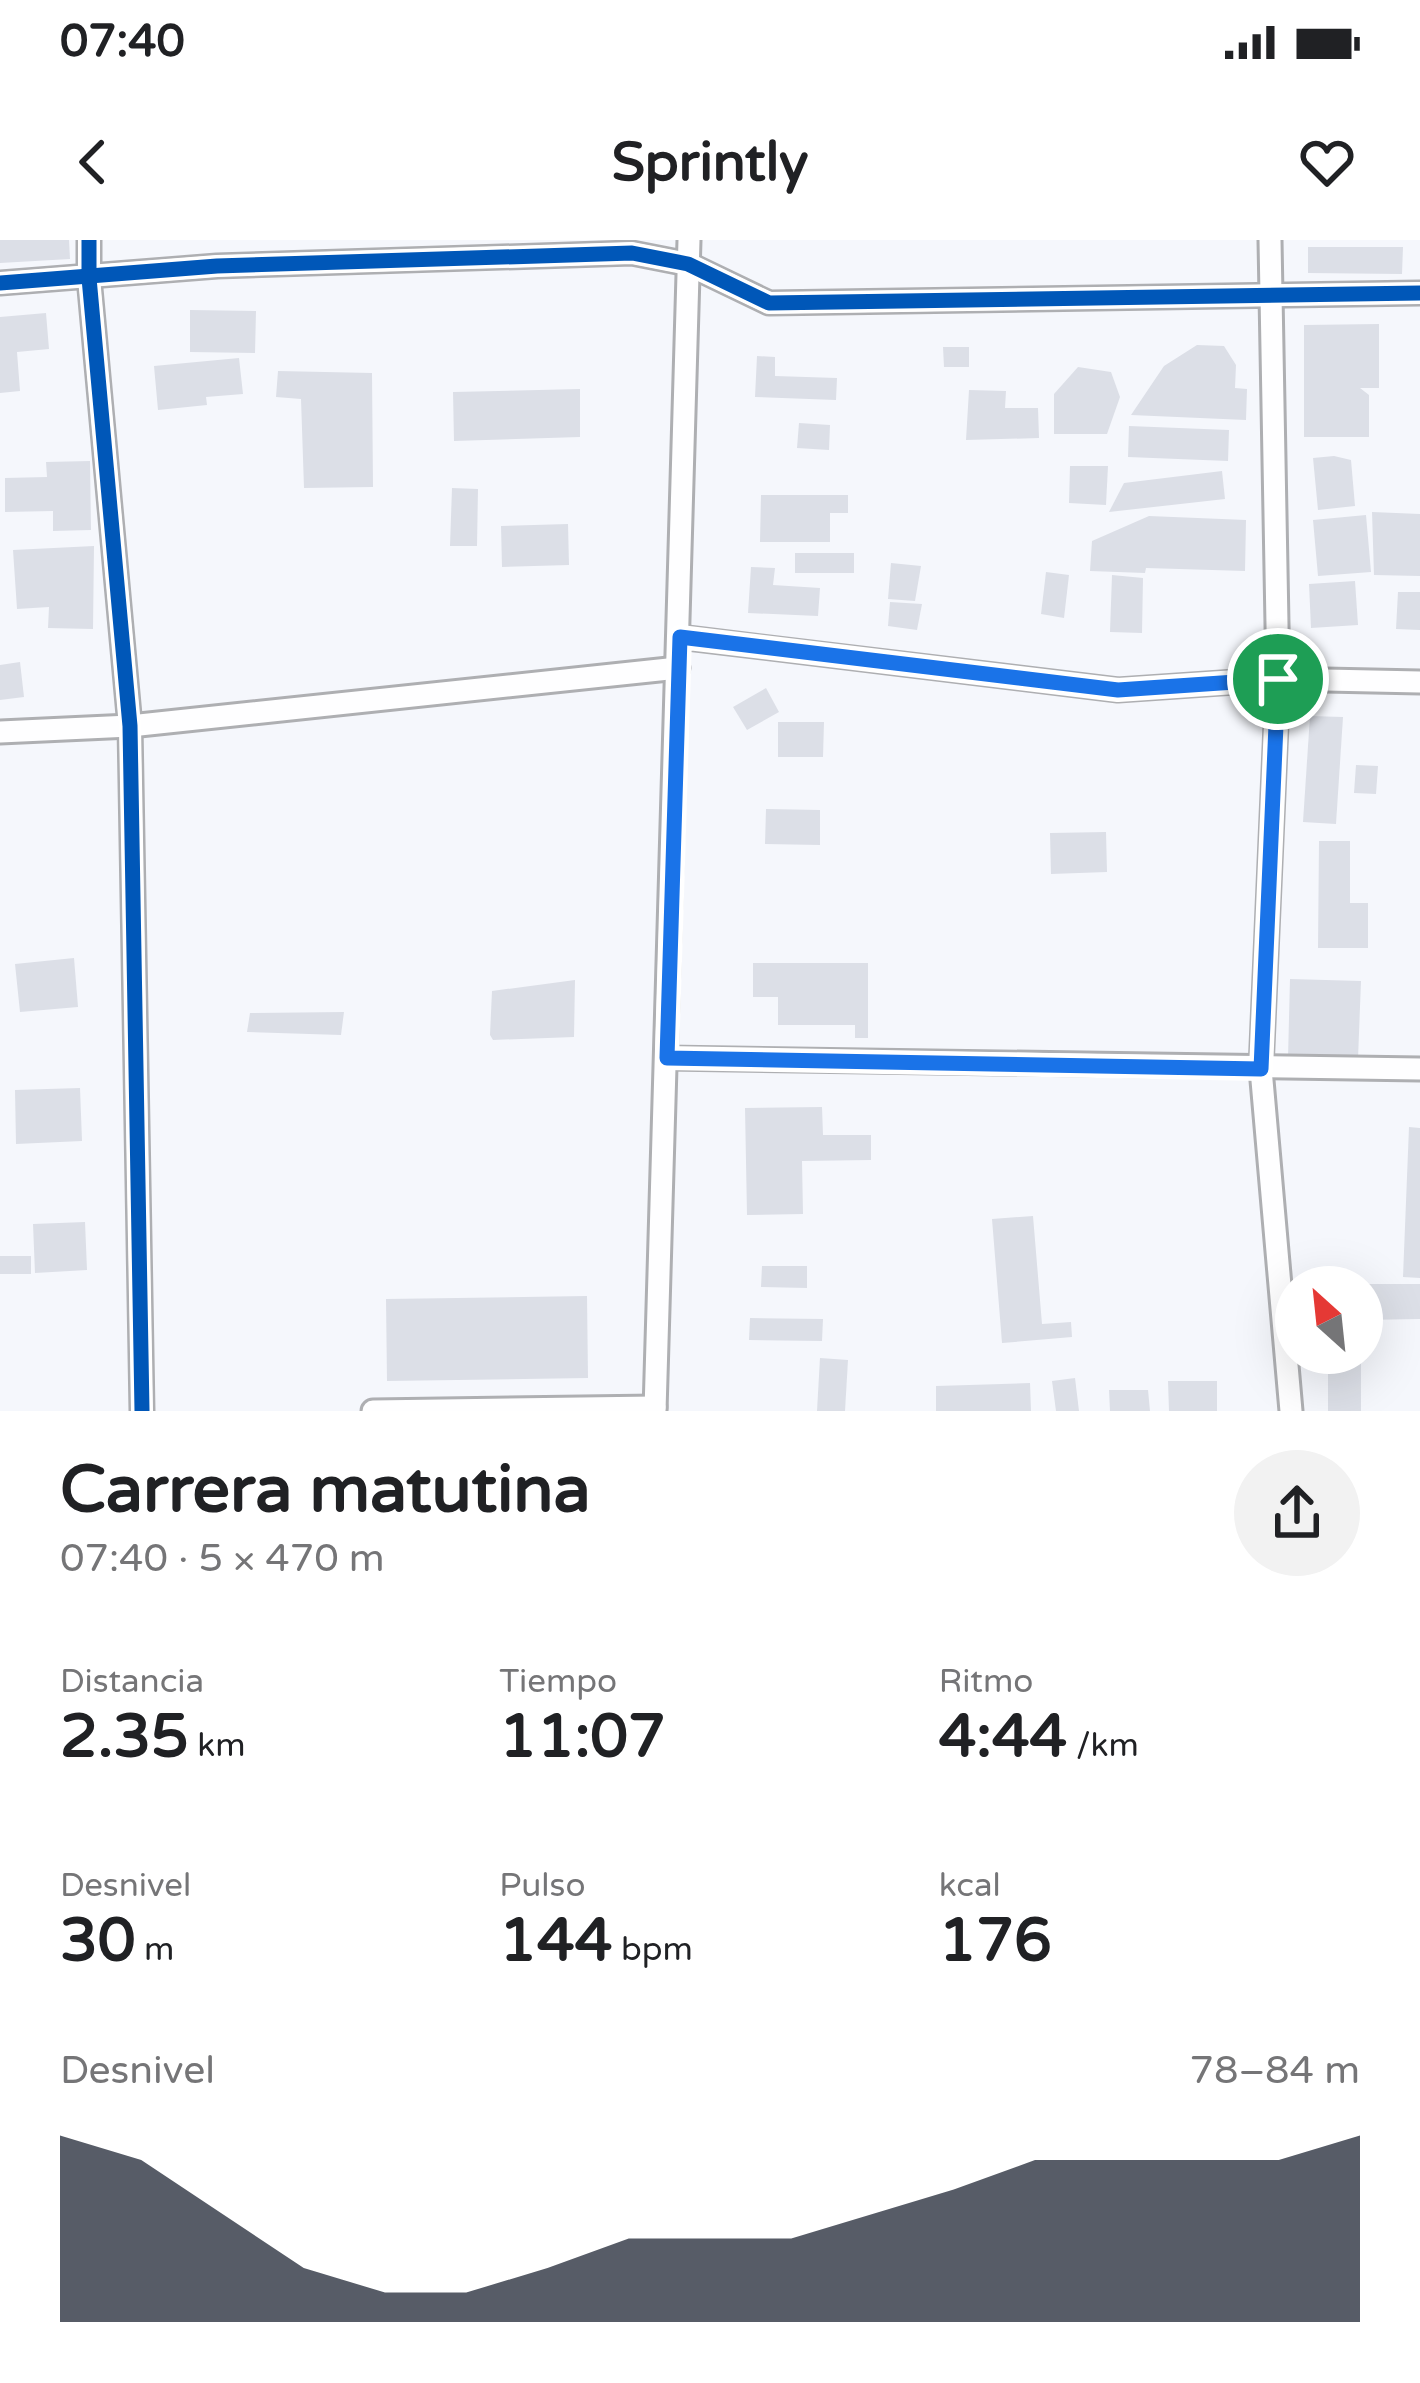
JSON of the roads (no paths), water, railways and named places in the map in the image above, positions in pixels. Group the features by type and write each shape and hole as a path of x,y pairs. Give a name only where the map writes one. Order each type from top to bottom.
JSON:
{"street":[{"path":"89,240 130,726 142,1411"},
{"path":"373,1411 655,1409 689,240"},
{"path":"1270,240 1278,679 1261,1069 1291,1411"},
{"path":"0,284 217,266 632,253 688,264 769,303 1420,292"},
{"path":"680,637 1118,690 1278,679 1420,682"},
{"path":"0,732 130,726 679,668"},
{"path":"667,1058 1420,1069"}]}
